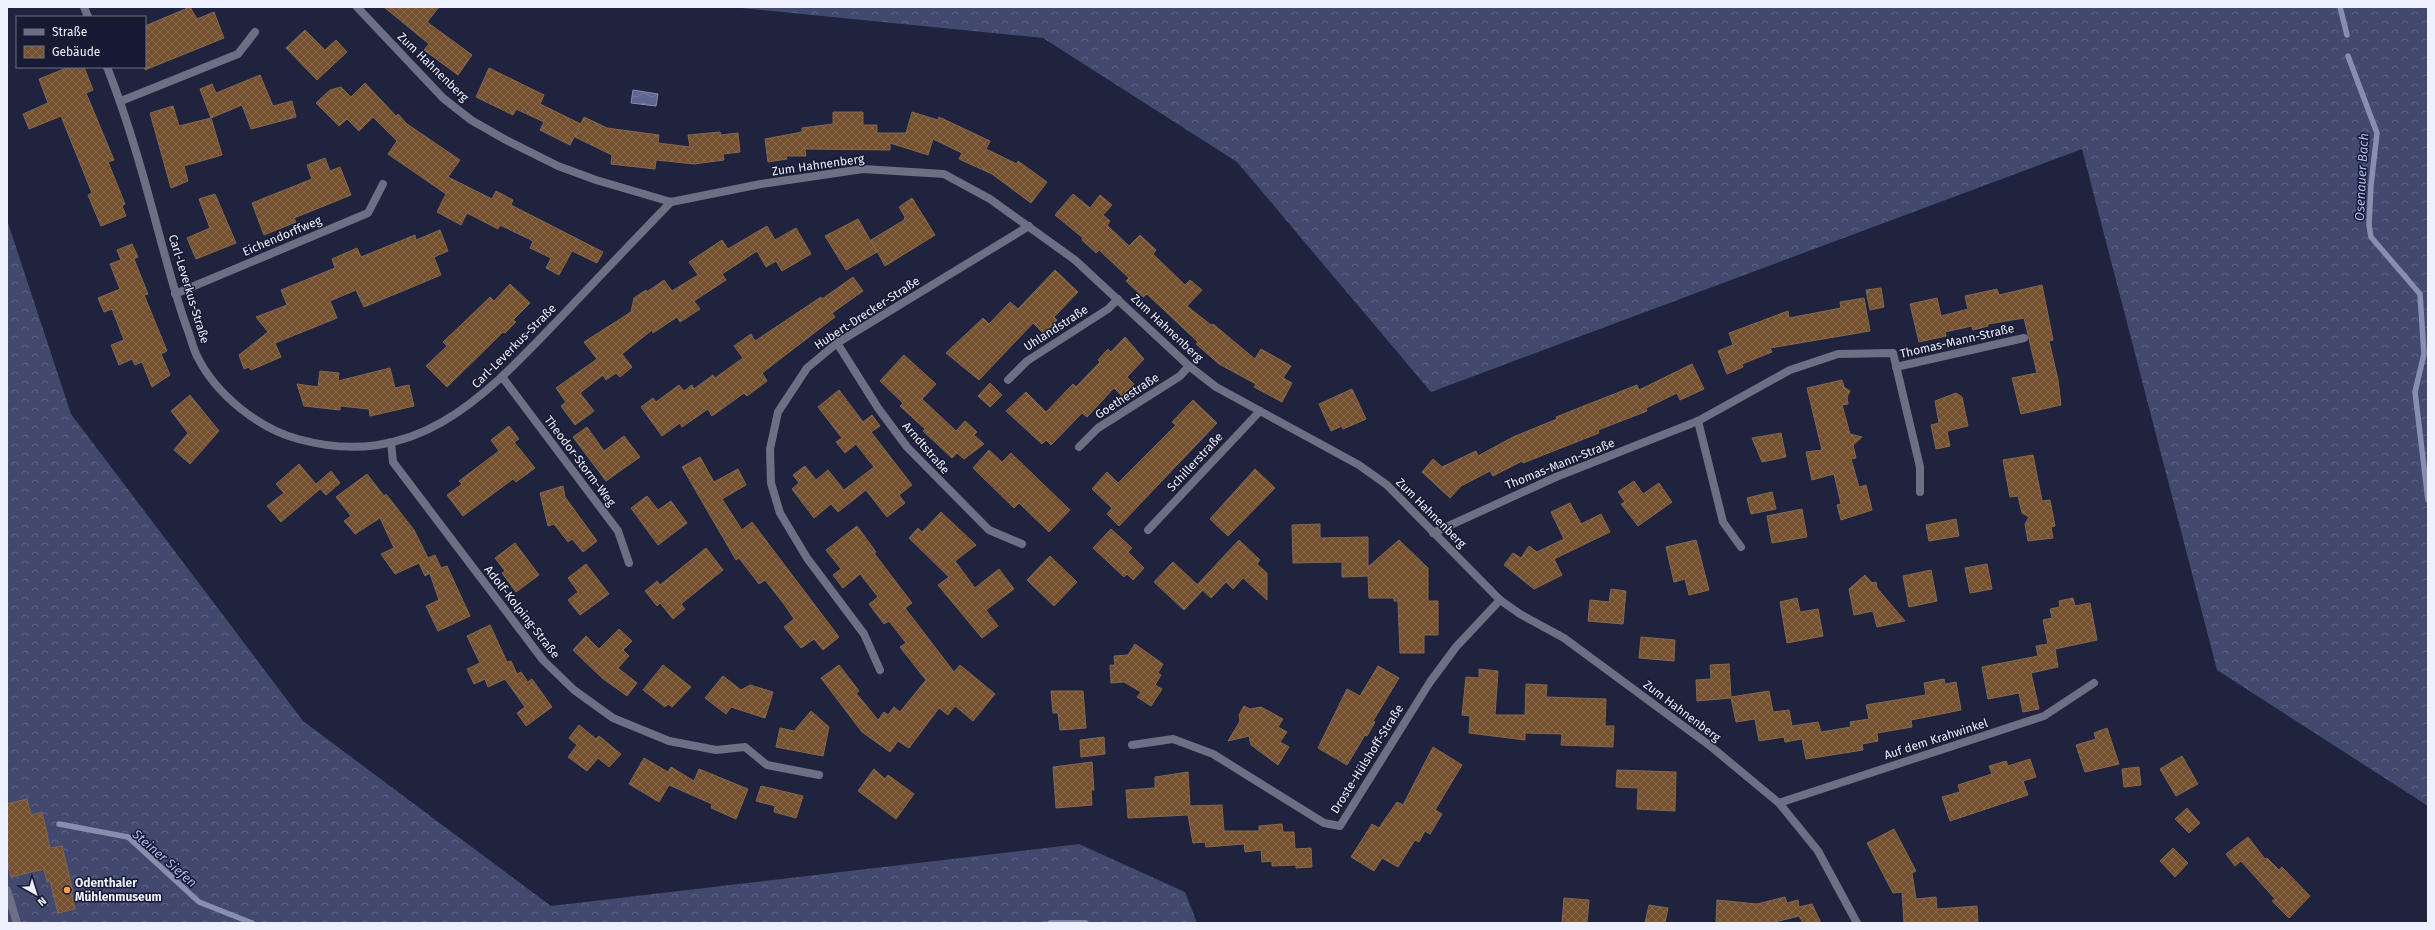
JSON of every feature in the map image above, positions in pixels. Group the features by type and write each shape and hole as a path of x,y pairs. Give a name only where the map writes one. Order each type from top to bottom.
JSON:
{"street":[{"name":"Zum Hahnenberg","path":"357,7 443,98 471,120 506,140 558,166 596,180 671,202 761,184 863,169 944,174 990,199 1075,260 1189,366 1216,387 1359,465 1387,485 1500,600 1520,614 1564,638 1709,745 1779,803 1818,851 1857,923"},
{"path":"121,101 238,54 256,32"},
{"name":"Carl-Leverkus-Straße","path":"107,68 121,101 175,294 198,358 216,383 242,410 284,435 322,446 360,447 391,442 433,428 470,405 503,378 671,202"},
{"name":"Eichendorffweg","path":"175,294 368,213 383,184"},
{"name":"Hubert-Drecker-Straße","path":"880,670 864,634 792,537 780,513 771,483 770,449 778,412 807,368 837,343 1029,226"},
{"name":"Uhlandstraße","path":"1008,380 1027,361 1108,309 1118,299"},
{"name":"Thomas-Mann-Straße","path":"1896,367 2024,338"},
{"name":"Arndtstraße","path":"837,343 878,408 906,447 990,530 1022,544"},
{"name":"Thomas-Mann-Straße","path":"1433,533 1556,477 1698,421 1790,370 1838,354 1894,353 1920,467 1920,492"},
{"name":"Goethestraße","path":"1079,447 1098,428 1180,376 1189,366"},
{"name":"Theodor-Storm-Weg","path":"503,378 618,531 629,563"},
{"name":"Schillerstraße","path":"1148,530 1260,411"},
{"path":"1698,421 1723,522 1741,547"},
{"name":"Adolf-Kolping-Straße","path":"391,442 393,462 543,660 574,690 613,718 669,741 716,750 745,747 767,765 819,775"},
{"name":"Droste-Hülshoff-Straße","path":"1132,745 1173,739 1213,754 1324,823 1340,826 1430,682 1456,647 1500,600"},
{"name":"Auf dem Krahwinkel","path":"1779,803 2044,716 2094,683"},
{"path":"7,890 17,923"}],"green space":[{"path":"731,7 2428,7 2428,806 2217,670 2082,149 1431,392 1237,162 1043,38"},
{"path":"7,220 71,414 303,721 551,906 1079,844 1185,892 1197,923 7,923"}],"water":[{"path":"633,90 658,94 656,106 631,103"}],"building":[{"path":"190,7 197,19 214,12 224,38 145,70 146,26"},
{"path":"384,7 439,7 427,22 472,55 458,75 424,50 429,44"},
{"path":"305,30 325,50 336,40 347,52 317,80 286,48"},
{"path":"66,68 84,68 93,90 86,93 114,160 108,162 125,204 122,206 126,216 101,226 88,195 92,193 61,116 29,129 23,114 48,103 39,79"},
{"path":"489,68 544,95 540,104 581,124 570,145 540,130 544,122 516,109 513,115 476,97"},
{"path":"260,75 273,106 292,101 296,117 251,129 242,105 211,118 200,89 212,84 216,93"},
{"path":"365,83 396,116 398,114 407,124 460,160 448,177 492,199 496,191 513,200 511,205 603,252 597,263 572,251 559,275 546,268 551,258 530,248 533,241 500,225 498,229 467,213 461,225 437,212 446,194 388,154 397,141 373,117 359,131 347,119 339,126 316,103 330,90 341,87 351,97"},
{"path":"173,106 179,126 211,118 222,155 184,166 188,181 171,188 150,113"},
{"path":"833,112 863,112 863,125 877,125 877,133 906,133 912,112 938,120 939,117 990,141 986,149 1017,164 1018,161 1047,182 1031,203 992,174 959,159 962,153 933,139 928,155 890,143 890,150 805,149 806,156 786,156 787,159 768,162 765,139 802,132 802,128 833,124"},
{"path":"584,117 607,128 659,135 658,143 690,147 688,135 720,132 721,135 738,133 740,152 723,154 724,160 694,164 656,160 655,169 611,164 612,155 575,137"},
{"path":"325,158 330,171 340,167 351,195 294,218 296,222 264,235 252,203 312,179 307,165"},
{"path":"215,194 236,243 196,259 187,238 210,228 199,199"},
{"path":"1073,194 1090,208 1100,195 1112,205 1103,215 1110,221 1107,225 1129,246 1140,235 1156,250 1153,254 1185,285 1190,280 1202,290 1187,306 1211,325 1213,324 1255,359 1261,349 1291,366 1283,378 1292,383 1282,402 1254,387 1256,384 1219,364 1196,344 1198,342 1147,294 1143,297 1126,281 1129,278 1099,250 1096,253 1082,240 1083,238 1055,215"},
{"path":"912,198 935,235 885,266 871,240 904,220 905,217 899,207"},
{"path":"858,219 877,252 846,270 825,236"},
{"path":"767,226 775,240 796,228 811,254 782,271 776,261 766,267 757,251 722,274 726,280 694,301 700,309 680,322 677,317 653,333 652,330 622,354 632,367 620,377 616,373 606,380 603,375 580,393 594,411 575,425 561,406 566,402 556,388 597,359 584,342 631,312 634,298 646,290 647,292 664,280 672,291 698,275 689,262 722,240 728,249"},
{"path":"440,230 448,251 434,257 441,275 364,307 356,290 330,301 337,318 275,343 281,357 251,370 249,367 244,369 239,355 268,332 256,317 287,305 281,290 335,268 332,259 357,248 361,257 415,235 416,240"},
{"path":"132,244 138,257 134,259 148,294 144,295 167,351 161,354 170,375 152,387 142,362 135,365 132,359 119,365 111,345 124,340 112,309 104,312 98,298 120,289 110,264 121,260 117,250"},
{"path":"1055,270 1078,292 1054,317 1057,320 1044,334 1033,323 979,380 946,353 983,318 989,324 1010,302 1018,309"},
{"path":"853,277 863,291 832,313 835,317 762,373 767,381 747,396 744,393 712,416 708,409 682,427 680,423 662,436 641,407 653,398 656,402 679,385 684,391 692,385 694,389 713,375 715,378 743,358 734,346 751,334 755,341 821,297 822,299"},
{"path":"510,284 530,303 513,320 516,322 505,333 503,332 447,387 426,366 447,346 443,342 490,297 494,301"},
{"path":"2042,285 2053,340 2049,341 2058,380 2061,405 2021,414 2012,378 2037,373 2024,318 1988,324 1988,326 1973,330 1972,326 1945,332 1946,336 1919,342 1910,304 1937,298 1941,316 1968,309 1965,296 1997,289 1999,295"},
{"path":"1881,288 1884,307 1870,310 1866,290"},
{"path":"1864,298 1870,331 1770,348 1772,352 1742,364 1743,367 1727,374 1718,351 1733,345 1729,333 1788,311 1789,318 1841,308 1840,302"},
{"path":"1125,337 1144,359 1127,377 1134,384 1122,396 1114,388 1087,417 1082,413 1051,445 1046,440 1042,444 1006,411 1026,392 1046,412 1073,384 1076,387 1100,362 1098,360 1108,349 1111,352"},
{"path":"904,355 936,384 922,399 956,431 965,421 977,432 974,435 984,444 964,459 957,453 952,458 923,431 925,429 900,406 903,403 880,381"},
{"path":"1692,364 1704,389 1680,400 1677,393 1646,408 1647,411 1598,430 1599,433 1523,463 1522,461 1493,476 1490,471 1461,486 1450,498 1422,472 1433,459 1442,467 1476,451 1478,456 1513,437 1557,419 1556,417 1637,385 1639,390"},
{"path":"390,368 395,388 409,385 414,406 370,416 369,409 340,406 340,410 304,406 297,384 318,387 320,371 339,373 338,381"},
{"path":"1842,380 1844,387 1850,391 1847,397 1848,404 1842,405 1850,434 1862,437 1853,445 1856,458 1851,459 1859,487 1866,485 1872,510 1841,520 1837,505 1841,504 1834,474 1812,480 1806,452 1822,450 1807,388"},
{"path":"990,383 1002,395 990,407 978,396"},
{"path":"1352,389 1366,419 1343,429 1342,426 1331,431 1319,404"},
{"path":"839,390 863,422 872,415 880,426 871,432 912,485 899,495 905,503 887,517 866,490 838,512 831,504 814,518 792,489 799,483 793,475 805,466 816,480 828,470 844,490 874,467 856,444 845,453 836,442 842,438 818,407"},
{"path":"1956,393 1962,397 1968,426 1947,431 1950,446 1936,449 1931,425 1939,423 1935,401"},
{"path":"190,395 219,431 190,464 174,450 188,433 171,411"},
{"path":"1193,400 1217,423 1119,526 1107,514 1112,508 1092,489 1107,472 1118,483 1176,425 1172,422"},
{"path":"509,426 519,439 514,442 535,468 516,482 513,479 463,516 447,495 462,484 459,481 499,451 491,440"},
{"path":"587,427 604,451 624,436 640,457 606,481 573,437"},
{"path":"1781,433 1786,457 1762,462 1752,438"},
{"path":"989,450 1002,462 1011,453 1070,510 1049,532 1019,503 1014,508 973,468"},
{"path":"2033,455 2042,501 2050,500 2055,526 2051,527 2053,538 2028,541 2025,524 2029,517 2022,513 2018,496 2010,497 2003,460"},
{"path":"700,457 714,482 738,469 746,485 722,499 742,530 752,522 839,637 823,650 814,639 801,648 784,627 794,619 784,604 765,580 759,584 739,558 736,560 682,467"},
{"path":"299,464 320,489 281,522 267,506 284,493 276,484"},
{"path":"1255,469 1275,488 1228,536 1210,519"},
{"path":"331,471 340,483 326,495 316,484"},
{"path":"367,474 384,496 386,494 414,530 428,558 435,555 441,568 447,566 470,616 438,631 426,606 439,600 430,574 432,572 425,576 419,563 395,574 381,554 394,548 380,518 355,534 344,521 351,516 336,497"},
{"path":"1634,481 1643,494 1659,483 1672,502 1638,526 1621,504 1625,502 1618,492"},
{"path":"563,486 565,497 597,541 583,552 572,539 568,542 554,524 548,526 540,493"},
{"path":"1772,492 1776,509 1751,514 1747,498"},
{"path":"647,496 658,510 671,501 687,523 658,545 631,508"},
{"path":"1570,503 1581,524 1601,514 1610,532 1554,559 1562,575 1534,589 1504,565 1513,553 1521,558 1529,546 1537,552 1564,539 1551,512"},
{"path":"1802,509 1807,537 1772,543 1767,516"},
{"path":"941,512 976,545 955,561 975,588 999,569 1014,589 986,610 998,626 982,638 938,585 949,577 909,538 918,528 922,532"},
{"path":"1956,519 1959,536 1929,541 1926,525"},
{"path":"1320,524 1320,538 1368,537 1368,567 1399,540 1428,568 1428,601 1438,601 1438,635 1424,635 1424,653 1400,653 1398,601 1394,601 1394,598 1369,598 1368,576 1342,577 1342,562 1293,563 1292,525"},
{"path":"857,526 876,552 874,553 912,603 905,608 954,672 960,665 995,694 973,721 955,706 948,715 939,708 909,748 898,741 890,752 862,732 821,678 839,665 859,691 856,693 878,720 884,712 888,715 894,707 900,712 926,680 900,647 906,643 889,621 884,624 869,604 878,597 860,574 843,588 833,575 841,569 826,550"},
{"path":"1111,529 1132,548 1128,552 1144,568 1133,580 1127,574 1124,577 1093,548"},
{"path":"1239,540 1260,560 1257,564 1267,573 1267,600 1243,578 1233,589 1226,582 1211,598 1197,585"},
{"path":"1696,540 1709,590 1689,595 1685,579 1674,582 1666,547"},
{"path":"515,543 539,575 516,592 502,573 505,571 495,558"},
{"path":"706,548 723,570 681,604 685,609 673,619 660,603 657,606 645,591 657,581 660,585"},
{"path":"1050,556 1077,582 1054,606 1027,580"},
{"path":"1173,562 1203,590 1184,610 1154,582"},
{"path":"586,564 609,594 580,615 568,600 578,592 568,578"},
{"path":"1987,564 1992,589 1970,593 1965,568"},
{"path":"1931,570 1937,601 1909,607 1903,576"},
{"path":"1865,575 1872,583 1876,582 1877,588 1905,621 1877,627 1873,611 1854,615 1849,589"},
{"path":"1611,589 1626,591 1623,624 1588,621 1590,600 1609,602"},
{"path":"1797,598 1800,612 1818,609 1823,636 1787,643 1780,602"},
{"path":"2073,598 2075,606 2090,603 2097,640 2055,649 2058,667 2031,673 2039,709 2023,712 2019,693 1988,699 1982,667 2038,656 2036,646 2048,644 2043,620 2052,618 2050,609 2060,607 2059,601"},
{"path":"490,625 507,662 511,661 517,674 521,672 528,682 532,679 552,707 526,726 517,713 525,707 505,679 488,687 485,679 474,684 467,669 480,663 467,636"},
{"path":"619,629 632,641 623,650 629,656 618,668 637,683 627,696 602,678 573,650 586,636 599,649"},
{"path":"1641,637 1675,640 1674,661 1639,658"},
{"path":"1135,644 1163,664 1158,673 1161,675 1155,685 1162,689 1151,706 1137,697 1141,692 1124,682 1111,683 1110,665 1115,665 1114,656 1128,655"},
{"path":"1729,664 1731,697 1769,691 1773,712 1789,710 1792,726 1818,722 1821,732 1851,727 1850,722 1869,719 1866,705 1926,695 1924,683 1944,679 1945,684 1956,682 1961,710 1911,720 1912,727 1877,733 1878,741 1862,744 1863,750 1806,759 1802,739 1785,742 1784,737 1759,741 1755,719 1736,722 1731,698 1697,701 1696,680 1711,679 1710,665"},
{"path":"663,665 691,687 672,707 668,704 665,707 643,690"},
{"path":"1378,666 1399,678 1373,721 1375,722 1367,736 1365,735 1347,765 1318,748 1347,689 1360,696"},
{"path":"1479,669 1498,671 1495,715 1525,715 1526,684 1547,685 1546,697 1606,699 1605,726 1614,726 1613,747 1561,745 1562,734 1525,733 1525,740 1469,733 1470,716 1462,715 1466,677 1479,678"},
{"path":"723,676 741,690 750,685 773,692 765,718 731,707 726,714 705,698"},
{"path":"1051,691 1083,691 1086,728 1060,730 1058,713 1053,713"},
{"path":"1244,706 1250,709 1261,707 1283,719 1278,727 1287,732 1280,742 1289,747 1278,765 1251,745 1249,736 1228,741 1240,721 1239,715"},
{"path":"811,711 829,727 823,756 776,747 780,728 794,731"},
{"path":"579,725 596,739 599,736 621,754 609,767 598,758 587,771 568,757 577,745 569,738"},
{"path":"2107,728 2119,764 2085,772 2076,745 2096,739 2094,733"},
{"path":"1104,737 1105,754 1081,757 1080,740"},
{"path":"1433,747 1462,765 1435,810 1442,814 1430,834 1425,831 1419,842 1415,840 1398,867 1382,858 1374,871 1351,857 1372,824 1379,828 1397,802 1403,805"},
{"path":"2182,756 2198,784 2176,796 2160,769"},
{"path":"644,758 668,772 671,767 694,781 699,769 748,789 736,819 711,808 712,804 669,785 659,802 629,784"},
{"path":"2030,759 2036,777 2023,781 2028,795 1950,821 1942,797 1960,792 1958,785 1992,774 1989,766 2006,761 2008,766"},
{"path":"1092,762 1094,790 1091,790 1092,805 1056,808 1053,767"},
{"path":"2139,767 2141,785 2124,787 2122,769"},
{"path":"874,769 885,779 888,775 914,794 896,819 858,791"},
{"path":"1617,770 1676,772 1675,811 1637,809 1638,788 1616,787"},
{"path":"1188,772 1190,806 1222,805 1224,831 1259,831 1259,826 1282,824 1283,832 1294,832 1295,849 1311,848 1312,867 1296,868 1296,865 1272,866 1272,861 1262,862 1261,850 1245,852 1244,844 1206,847 1205,842 1193,843 1188,815 1128,818 1126,790 1155,788 1155,777"},
{"path":"761,786 803,796 796,818 774,812 775,806 756,801"},
{"path":"27,799 31,815 42,812 50,848 62,846 73,892 71,892 75,909 58,913 50,881 47,882 44,869 11,877 7,860 7,804"},
{"path":"2187,808 2200,823 2189,833 2175,819"},
{"path":"1894,829 1916,871 1912,873 1916,899 1936,897 1937,909 1977,906 1978,923 1904,923 1902,892 1893,893 1867,843"},
{"path":"2248,837 2265,859 2267,858 2279,870 2282,867 2310,896 2289,918 2272,901 2275,899 2241,861 2235,866 2226,854"},
{"path":"2173,848 2188,863 2175,877 2160,861"},
{"path":"1785,897 1787,903 1798,900 1799,907 1812,904 1821,923 1803,923 1799,916 1771,923 1716,923 1717,900 1757,904"},
{"path":"1564,898 1589,900 1587,923 1562,923"},
{"path":"1649,905 1668,908 1665,923 1645,923"}],"waterway":[{"name":"Osenauer Bach","path":"2340,7 2347,35"},
{"name":"Osenauer Bach","path":"2348,56 2377,133 2371,185 2369,225 2371,237 2420,294 2424,354 2415,392 2428,500"},
{"name":"Steiner Siefen","path":"59,824 128,837 199,902 252,923"},
{"name":"Steiner Siefen","path":"1050,923 1086,923"}],"place":[{"name":"Odenthaler Mühlenmuseum","path":"67,890"}]}
